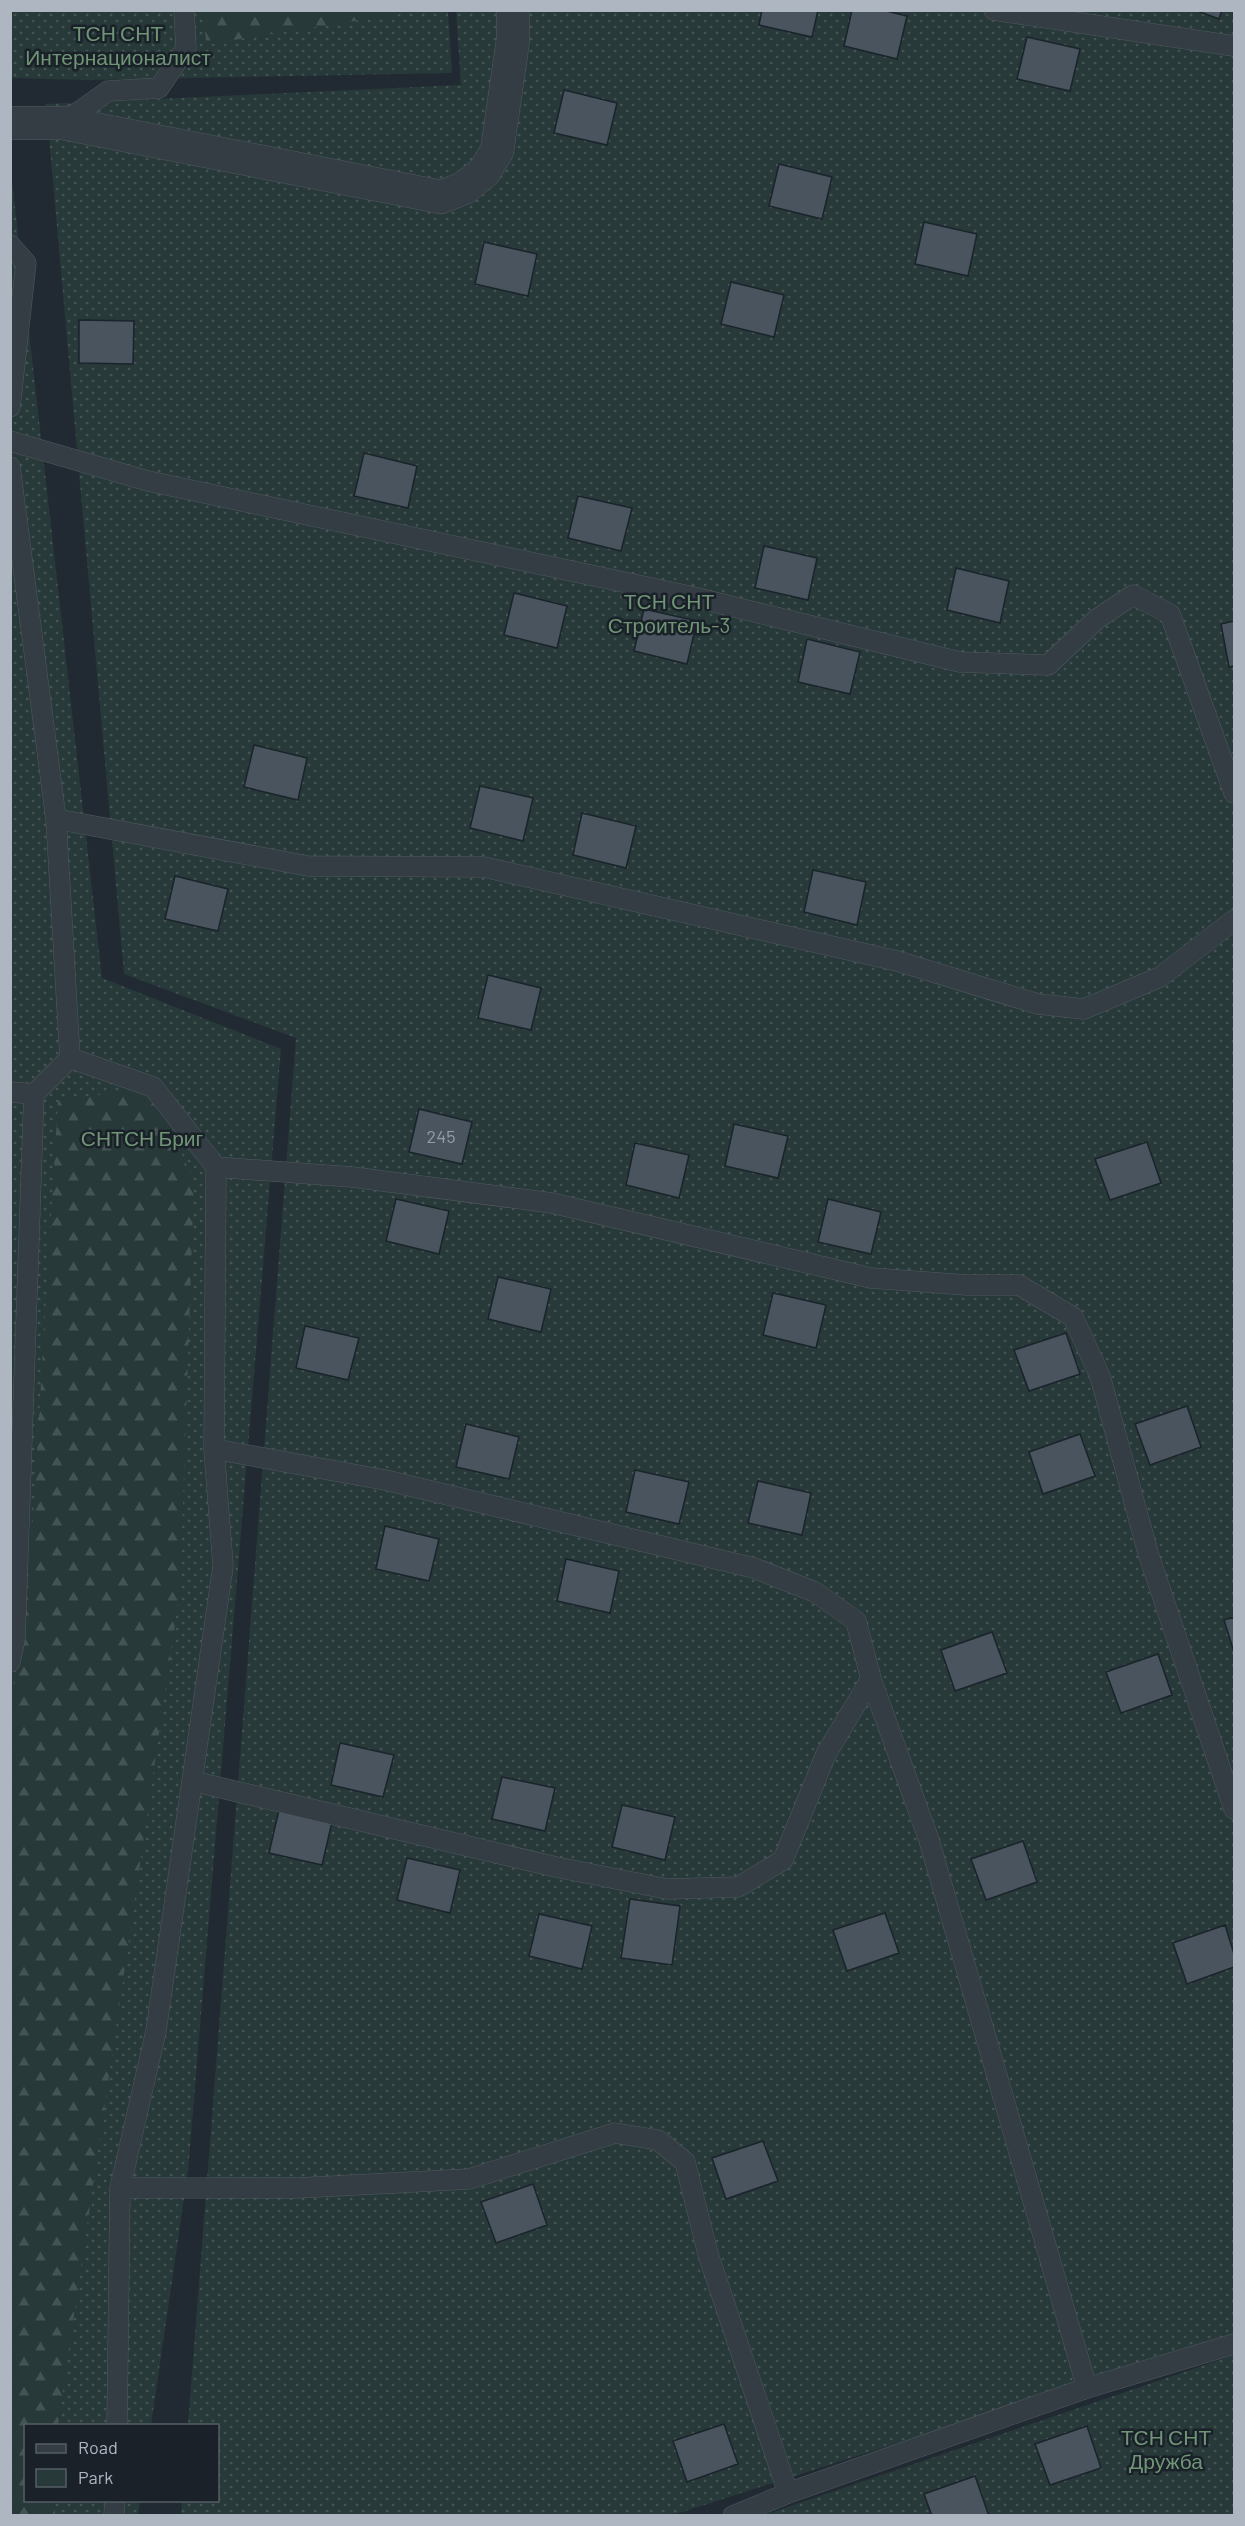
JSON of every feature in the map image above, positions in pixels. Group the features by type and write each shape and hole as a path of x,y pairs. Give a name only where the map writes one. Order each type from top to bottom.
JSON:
{"street":[{"path":"10,123 63,123 441,197 464,188 484,172 497,151 513,40 513,10"}],"lane":[{"path":"63,123 108,91 159,88 186,48 184,10"},
{"path":"994,10 1234,46"},
{"path":"10,245 26,263 10,407"},
{"path":"10,441 148,481 678,594 960,662 1048,665 1097,619 1133,595 1170,614 1234,793"},
{"path":"10,467 56,819 70,1058 34,1094 15,1639 10,1662"},
{"path":"56,819 308,866 484,867 897,962 1038,1004 1084,1009 1160,977 1234,920"},
{"path":"70,1058 153,1087 216,1167 214,1449 223,1566 156,2031 120,2188 117,2424"},
{"path":"10,1092 34,1094"},
{"path":"216,1167 352,1177 552,1203 871,1278 968,1286 1019,1285 1072,1317 1100,1376 1148,1553 1234,1809"},
{"path":"214,1449 385,1480 754,1568 815,1592 856,1621 871,1679 929,1840 1087,2388"},
{"path":"192,1781 556,1867 667,1888 738,1887 783,1860 826,1754 871,1679"},
{"path":"120,2188 297,2188 469,2179 615,2133 658,2140 685,2162 708,2254 788,2493"},
{"path":"733,2516 788,2493 1087,2388 1234,2344"}],"green space":[{"path":"201,10 420,10 420,11 207,44"},
{"name":"ТСН СНТ Интернационалист","path":"11,11 448,11 452,73 87,80 11,78"},
{"name":"ТСН СНТ Строитель-3","path":"456,11 1234,11 1234,2335 673,2515 181,2515 182,2502 219,2502 219,2424 188,2424 296,1038 124,974 46,104 461,85"},
{"name":"СНТСН Бриг","path":"10,163 102,978 281,1049 188,2171 151,2424 24,2424 24,2502 140,2502 138,2515 11,2515"},
{"path":"153,1087 194,1182 180,1590 58,2424 24,2424 24,2502 55,2502 55,2515 11,2516 10,1713 28,1599 58,1101"},
{"name":"ТСН СНТ Дружба","path":"1234,2355 1234,2515 761,2516"}],"building":[{"path":"762,10 818,10 812,37 759,25"},
{"path":"852,10 882,10 907,16 897,59 844,46"},
{"path":"1195,10 1222,10 1219,19"},
{"path":"1027,37 1080,49 1070,91 1017,79"},
{"path":"564,90 617,103 607,145 554,133"},
{"path":"779,164 832,177 822,219 769,206"},
{"path":"924,222 977,234 968,276 915,264"},
{"path":"484,242 537,254 528,296 475,284"},
{"path":"731,282 784,295 774,337 721,324"},
{"path":"79,320 134,321 133,364 79,363"},
{"path":"364,453 417,466 408,508 354,496"},
{"path":"578,496 632,508 621,551 568,538"},
{"path":"764,546 817,558 808,600 755,588"},
{"path":"956,568 1009,581 1000,623 947,610"},
{"path":"514,593 567,606 557,648 504,635"},
{"path":"644,609 697,621 687,664 634,651"},
{"path":"1234,621 1234,666 1229,667 1221,624"},
{"path":"807,639 860,652 850,694 798,682"},
{"path":"254,745 307,758 298,800 244,787"},
{"path":"480,786 533,798 523,841 470,828"},
{"path":"582,813 636,826 626,868 573,855"},
{"path":"813,870 866,882 857,925 804,912"},
{"path":"175,876 228,889 218,931 165,919"},
{"path":"488,975 541,988 531,1030 478,1018"},
{"path":"419,1109 472,1122 462,1164 409,1152"},
{"path":"734,1124 788,1136 778,1178 725,1166"},
{"path":"1147,1142 1161,1183 1110,1200 1095,1159"},
{"path":"635,1143 689,1155 679,1198 626,1185"},
{"path":"396,1199 449,1211 439,1254 386,1241"},
{"path":"828,1199 881,1212 871,1254 818,1242"},
{"path":"498,1277 551,1289 541,1332 488,1319"},
{"path":"773,1293 826,1305 816,1348 763,1335"},
{"path":"305,1326 359,1338 348,1380 296,1368"},
{"path":"1066,1333 1080,1374 1029,1391 1014,1350"},
{"path":"1187,1406 1201,1447 1150,1465 1135,1424"},
{"path":"466,1424 519,1437 509,1479 456,1467"},
{"path":"1080,1434 1095,1476 1043,1494 1029,1452"},
{"path":"635,1470 689,1482 679,1524 626,1512"},
{"path":"758,1481 811,1493 802,1535 748,1523"},
{"path":"385,1526 439,1539 429,1581 376,1569"},
{"path":"566,1559 619,1571 610,1613 557,1601"},
{"path":"1234,1617 1234,1652 1224,1620"},
{"path":"992,1632 1007,1673 955,1691 941,1650"},
{"path":"1158,1654 1172,1695 1121,1713 1106,1672"},
{"path":"340,1743 394,1755 383,1797 331,1785"},
{"path":"502,1777 555,1788 545,1831 492,1819"},
{"path":"622,1805 675,1817 665,1860 612,1847"},
{"path":"279,1810 332,1822 322,1865 269,1853"},
{"path":"1023,1841 1037,1882 986,1900 971,1859"},
{"path":"407,1858 460,1870 450,1913 397,1900"},
{"path":"630,1899 680,1906 672,1965 621,1958"},
{"path":"885,1913 899,1953 847,1971 833,1930"},
{"path":"539,1914 592,1926 582,1969 529,1956"},
{"path":"1225,1925 1234,1954 1234,1967 1187,1984 1173,1943"},
{"path":"763,2141 778,2181 726,2199 712,2158"},
{"path":"533,2184 547,2225 496,2243 481,2202"},
{"path":"724,2424 738,2464 687,2482 673,2441"},
{"path":"1087,2426 1101,2468 1050,2485 1035,2444"},
{"path":"975,2476 989,2516 932,2516 924,2494"}]}
